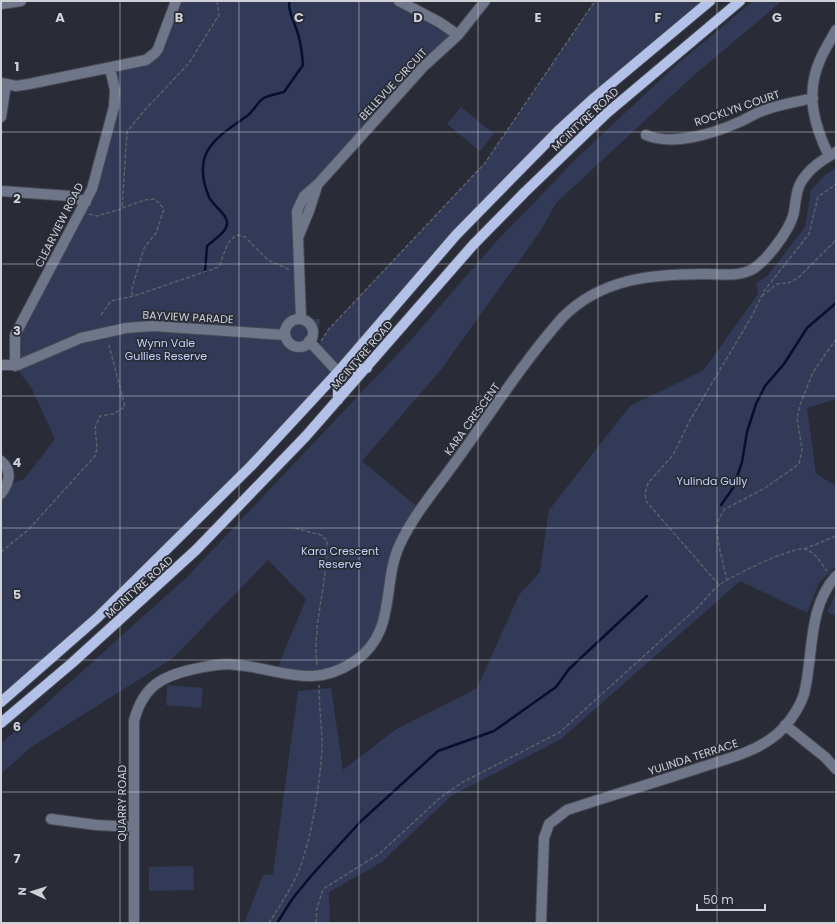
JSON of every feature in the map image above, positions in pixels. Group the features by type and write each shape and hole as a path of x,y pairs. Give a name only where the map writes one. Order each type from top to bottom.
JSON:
{"main road":[{"name":"MCINTYRE ROAD","path":"1,702 97,618 256,461 338,372 456,235 558,131 594,98 710,1"},
{"name":"MCINTYRE ROAD","path":"1,723 72,663 191,556 338,400 473,245 525,192 606,113 740,1"},
{"path":"338,400 338,372 367,368"}],"street":[{"path":"1,4 21,1"},
{"path":"1,117 3,83 16,86 29,84 146,60 155,53 176,1"},
{"path":"398,1 438,22 458,35"},
{"name":"BELLEVUE CIRCUIT","path":"302,319 297,211 304,196 318,184 424,66 458,35 485,1"},
{"path":"832,154 815,126 813,98 817,67 836,30"},
{"name":"CLEARVIEW ROAD","path":"15,366 15,335 86,202 103,154 114,107 115,90 110,68"},
{"name":"ROCKLYN COURT","path":"646,135 655,139 668,140 692,136 733,125 772,107 813,98"},
{"name":"KARA CRESCENT","path":"151,688 165,677 216,665 242,665 287,675 318,675 338,670 356,660 376,638 386,614 394,559 402,539 480,427 552,329 566,314 595,294 618,284 638,278 669,274 741,273 753,269 767,256 788,228 794,214 798,190 803,179 809,171 832,154"},
{"path":"1,191 70,196 86,202"},
{"path":"313,345 296,347 290,344 285,335 287,324 293,319 302,319 310,323 313,329 313,345 338,372"},
{"name":"BAYVIEW PARADE","path":"1,365 15,366 81,338 126,328 153,326 285,335"},
{"path":"1,462 9,472 10,479 1,494"},
{"name":"YULINDA TERRACE","path":"541,923 542,845 546,830 554,818 561,813 576,807 744,753 773,738 798,707 803,696 814,625 821,602 835,578"},
{"name":"QUARRY ROAD","path":"134,923 134,721 139,706 151,688"},
{"path":"785,725 825,757 836,769"},
{"path":"51,819 96,825 134,827"}],"path":[{"path":"122,208 127,132 143,112 189,63 219,15 217,1"},
{"path":"313,345 485,163 595,1"},
{"path":"719,585 646,501 644,494 648,482 673,455 690,420 773,278 809,234 818,197 836,184"},
{"path":"81,212 97,216 145,200 155,199 164,209 156,233 144,248 131,292 134,296"},
{"path":"101,315 111,301 134,296 218,267 226,254 227,245 233,236 238,235 245,237 268,260 300,274"},
{"path":"761,297 777,284 788,283 798,278 836,240"},
{"path":"727,581 719,546 717,530 718,520 725,509 765,488 799,464 802,444 797,418 800,405 813,372 836,339"},
{"path":"1,552 28,530 95,456 97,448 95,428 100,416 113,414 125,407 109,345"},
{"path":"269,923 298,873 305,851 319,779 322,746 316,642 326,573 327,541 322,535 295,528"},
{"path":"316,923 317,908 323,889 379,854 440,798 461,783 560,732 699,606 719,585 769,560 836,536"},
{"path":"803,549 811,552 835,578"}],"green space":[{"name":"Wynn Vale Gullies Reserve","path":"176,1 399,1 458,35 318,184 298,237 302,319 320,319 317,348 328,330 485,163 595,1 710,1 656,46 480,210 251,466 1,702 1,494 7,486 24,479 55,439 32,389 15,366 14,347 81,212 114,107 110,68 151,57"},
{"name":"Kara Crescent Reserve","path":"753,1 782,1 693,76 556,203 540,232 439,372 362,461 421,510 402,539 387,610 371,646 329,673 277,669 306,599 268,560 173,658 30,748 1,774 1,743 187,577 411,340 494,244 576,159 674,67"},
{"path":"461,107 494,134 480,151 447,124"},
{"name":"Yulinda Gully","path":"836,168 836,399 807,408 816,474 836,486 836,566 819,583 807,613 740,581 561,739 451,796 382,862 329,892 330,923 244,923 263,875 273,874 298,691 331,688 343,770 395,730 477,688 519,595 540,572 549,510 630,406 704,370 758,294 756,283 768,275 805,227 811,190 825,175"},
{"path":"836,593 836,616 827,612"},
{"path":"167,685 203,688 201,708 166,705"},
{"path":"193,866 194,890 149,891 149,867"}],"waterway":[{"path":"205,272 207,246 222,233 226,227 227,220 209,197 204,182 204,158 216,140 249,114 259,102 268,96 284,92 303,65 302,51 298,33 291,15 289,1"},
{"path":"721,505 733,488 742,462 747,432 756,404 765,386 784,364 807,328 836,303"},
{"path":"277,923 293,898 311,876 360,822 438,751 494,731 556,687 569,669 647,596"}]}
